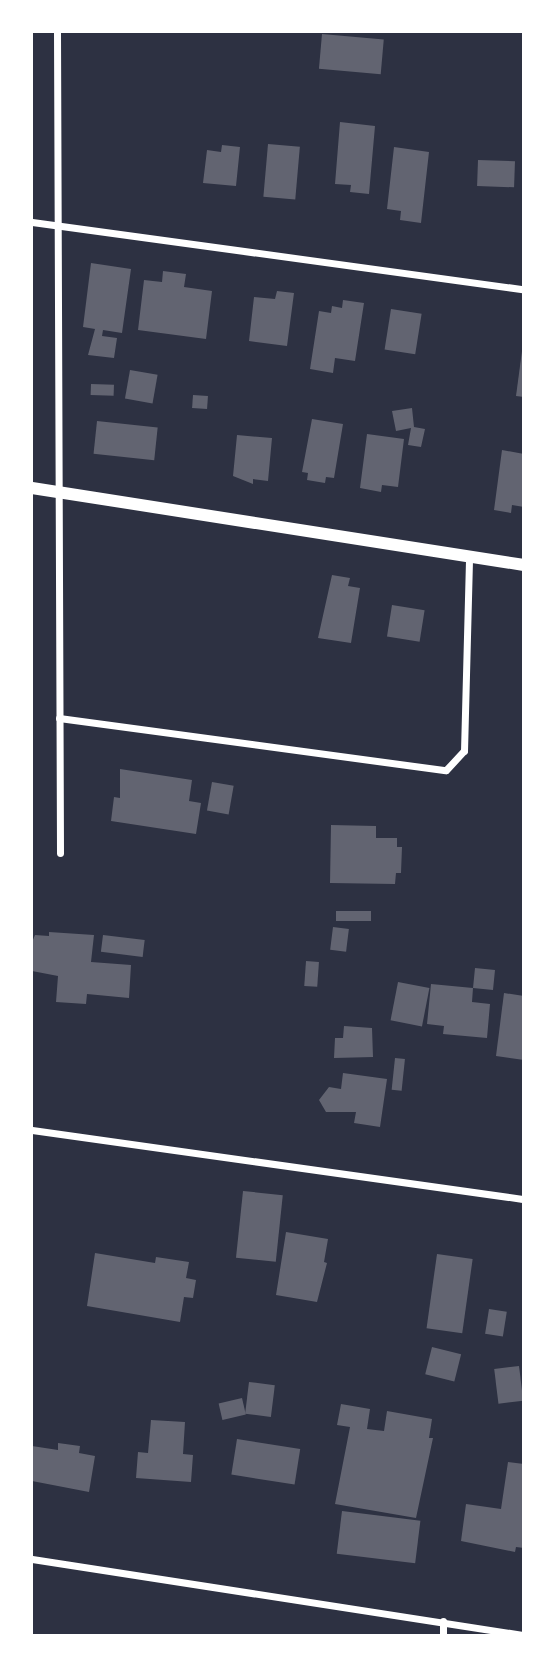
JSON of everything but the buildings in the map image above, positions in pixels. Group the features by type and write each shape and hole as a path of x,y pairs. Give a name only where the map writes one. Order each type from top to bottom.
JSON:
{"street":[{"path":"57,32 60,853"},
{"path":"32,222 523,289"},
{"path":"32,488 523,565"},
{"path":"59,718 390,766 446,770 464,751 470,557"},
{"path":"32,1129 523,1199"},
{"path":"32,1559 523,1635"},
{"path":"443,1621 443,1636"}]}
